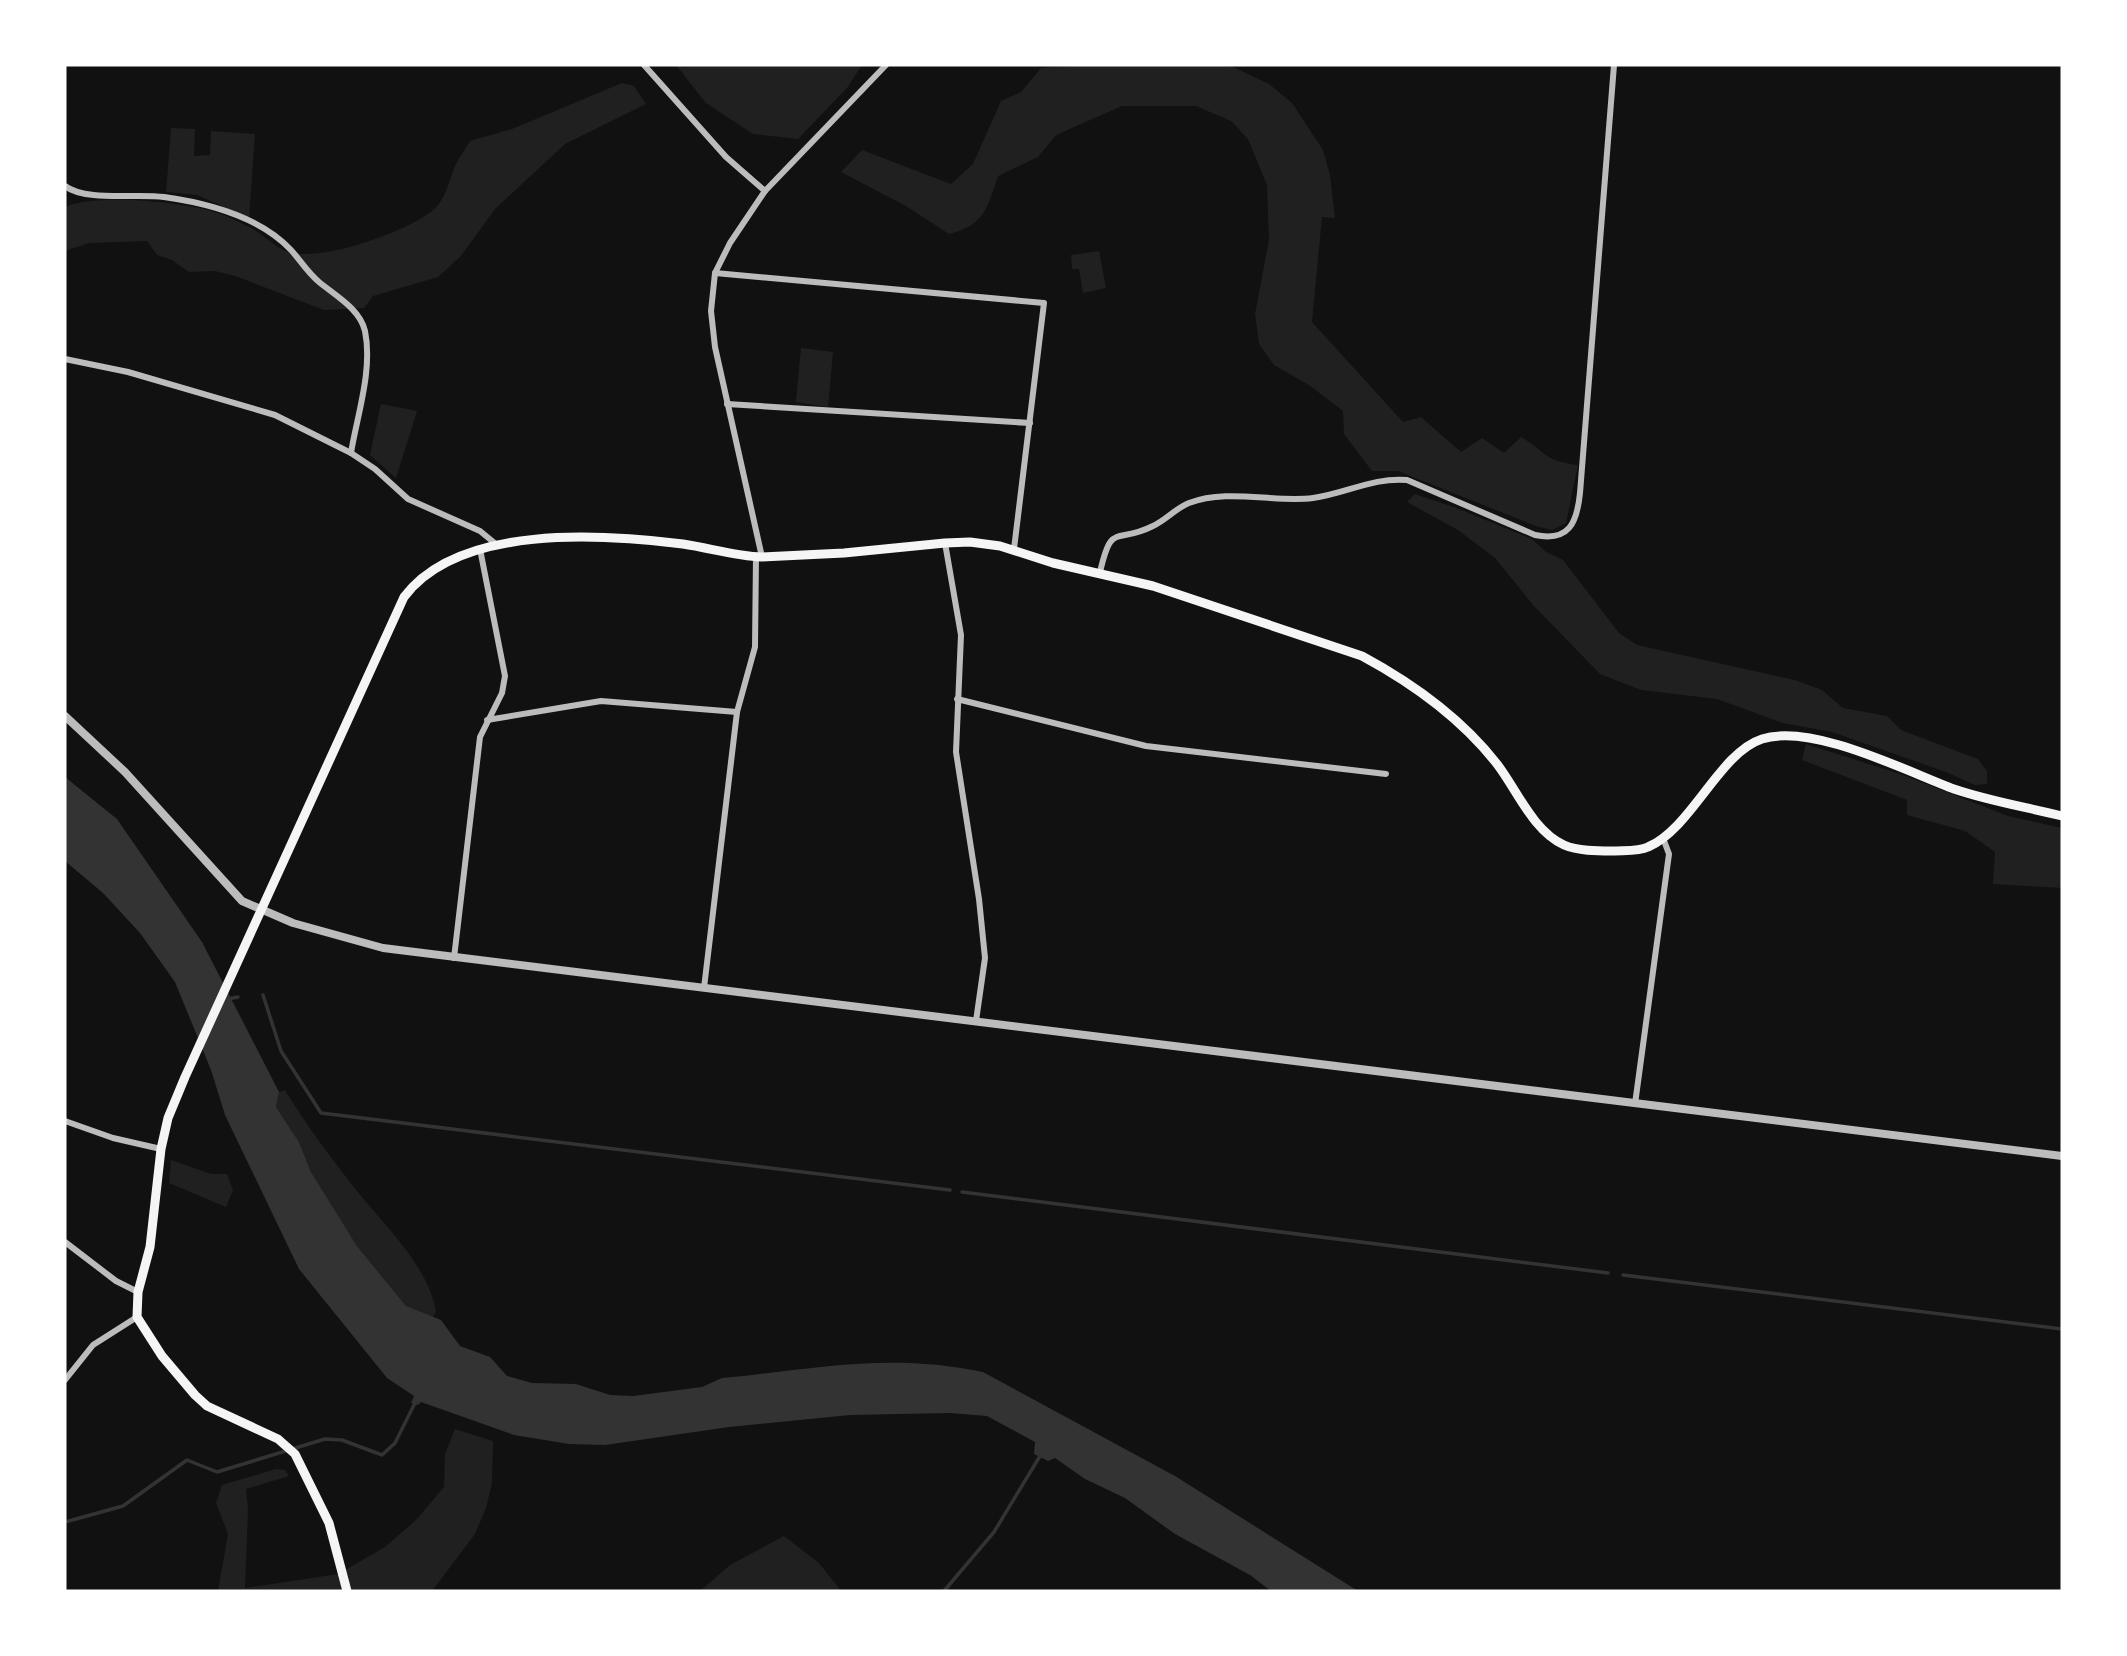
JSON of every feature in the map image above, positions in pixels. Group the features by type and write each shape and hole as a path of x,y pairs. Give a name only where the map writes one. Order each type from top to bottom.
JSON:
{"main road":[{"path":"347,1591 329,1523 295,1454 284,1444 201,1401 162,1356 137,1317 138,1292 150,1247 161,1149 168,1118 185,1077 404,597 427,571 448,559 497,545 567,537 680,544 759,556 822,555 970,542 1014,549 1053,563 1153,586 1285,629 1380,666 1437,705 1468,731 1497,764 1541,826 1564,845 1601,851 1640,849 1663,838 1744,748 1765,738 1785,735 1802,736 1842,748 1957,790 2062,816"}],"street":[{"path":"644,65 726,158 765,191"},
{"path":"704,988 737,712 755,647 759,556 712,324 715,273 730,243 765,191 886,65"},
{"path":"1100,572 1106,544 1112,537 1151,528 1189,503 1246,497 1308,499 1331,496 1387,478 1406,480 1535,535 1550,538 1561,535 1571,526 1578,513 1580,493 1614,65"},
{"path":"65,186 82,193 160,196 198,202 251,223 291,251 303,269 358,314 365,332 365,375 351,453"},
{"path":"715,273 1044,303 1014,549"},
{"path":"65,359 128,372 275,415 351,453 375,469 408,499 480,531 497,545"},
{"path":"727,404 1030,423"},
{"path":"944,543 961,635 956,752 985,958 976,1021"},
{"path":"454,958 480,737 502,692 505,676 480,549"},
{"path":"957,699 1146,746 1386,775"},
{"path":"487,720 601,701 737,712"},
{"path":"65,716 125,772 242,901 261,912 383,948 2062,1156"},
{"path":"1635,1104 1669,854 1663,838"},
{"path":"65,1121 102,1135 161,1149"},
{"path":"65,1242 116,1281 138,1292"},
{"path":"65,1380 93,1345 137,1317"}],"shaded area":[{"path":"676,65 862,65 847,88 798,139 753,134 706,103"},
{"path":"1079,65 1229,65 1269,84 1292,103 1323,150 1330,175 1335,218 1322,217 1312,322 1403,422 1421,417 1461,452 1482,438 1504,453 1521,437 1552,459 1578,465 1566,523 1552,530 1536,526 1398,471 1372,471 1344,434 1343,411 1309,385 1274,365 1259,344 1255,314 1269,240 1267,185 1248,139 1231,121 1196,106 1122,106 1056,135 1038,157 998,176 983,214 970,226 949,234 906,206 841,172 862,150 951,184 973,164 1001,101 1021,92 1041,68"},
{"path":"622,83 634,86 646,104 565,144 495,209 461,256 438,277 373,296 364,308 324,310 238,277 215,271 189,272 172,260 157,255 147,241 89,243 65,251 65,207 97,200 184,205 221,214 251,228 281,249 292,253 325,252 365,243 404,227 432,211 444,195 456,164 470,141 512,129"},
{"path":"171,128 195,129 194,156 210,155 211,131 255,134 249,218 197,195 166,192"},
{"path":"1099,251 1106,288 1083,293 1079,269 1072,269 1071,255"},
{"path":"801,348 833,352 828,407 796,402"},
{"path":"381,404 417,411 396,478 370,455"},
{"path":"1415,494 1532,539 1546,552 1563,560 1619,633 1637,645 1795,680 1822,690 1843,708 1887,716 1901,730 1978,759 1987,771 1987,784 1975,785 1946,772 1832,732 1783,723 1717,699 1641,690 1600,674 1534,606 1495,558 1458,530 1407,502"},
{"path":"1806,744 1903,775 2008,816 2062,828 2062,888 1993,884 1995,852 1965,831 1907,815 1907,800 1802,760"},
{"path":"65,777 117,819 202,942 279,1092 276,1107 299,1142 311,1172 357,1246 406,1306 441,1320 460,1346 490,1357 507,1376 532,1383 576,1384 610,1395 633,1396 702,1387 722,1378 852,1364 916,1363 983,1372 1175,1476 1358,1591 1271,1591 1250,1575 1175,1534 1125,1498 1085,1479 1055,1458 1048,1461 1034,1454 1035,1442 987,1416 950,1413 850,1415 729,1427 605,1445 569,1444 514,1435 421,1402 418,1405 411,1403 414,1396 387,1378 299,1269 225,1115 211,1070 175,982 140,933 103,893 65,861"},
{"path":"285,1090 329,1154 415,1263 432,1295 436,1312 432,1318 406,1306 357,1246 311,1172 299,1142 276,1107 279,1092"},
{"path":"171,1160 211,1174 227,1174 233,1190 226,1207 169,1183"},
{"path":"455,1429 493,1441 492,1483 486,1508 475,1534 432,1591 218,1591 228,1534 216,1503 222,1485 276,1469 285,1470 289,1476 246,1489 248,1509 245,1588 338,1574 385,1547 416,1520 444,1487 445,1454"},
{"path":"784,1536 819,1563 841,1591 700,1591 730,1565"}],"waterway":[{"path":"263,995 281,1051 321,1113 950,1190"},
{"path":"227,999 238,997"},
{"path":"962,1192 1608,1273"},
{"path":"1623,1275 2062,1329"},
{"path":"65,1522 123,1506 187,1460 217,1472 325,1439 342,1440 382,1455 395,1443 416,1401"},
{"path":"944,1591 994,1532 1040,1456"}]}
